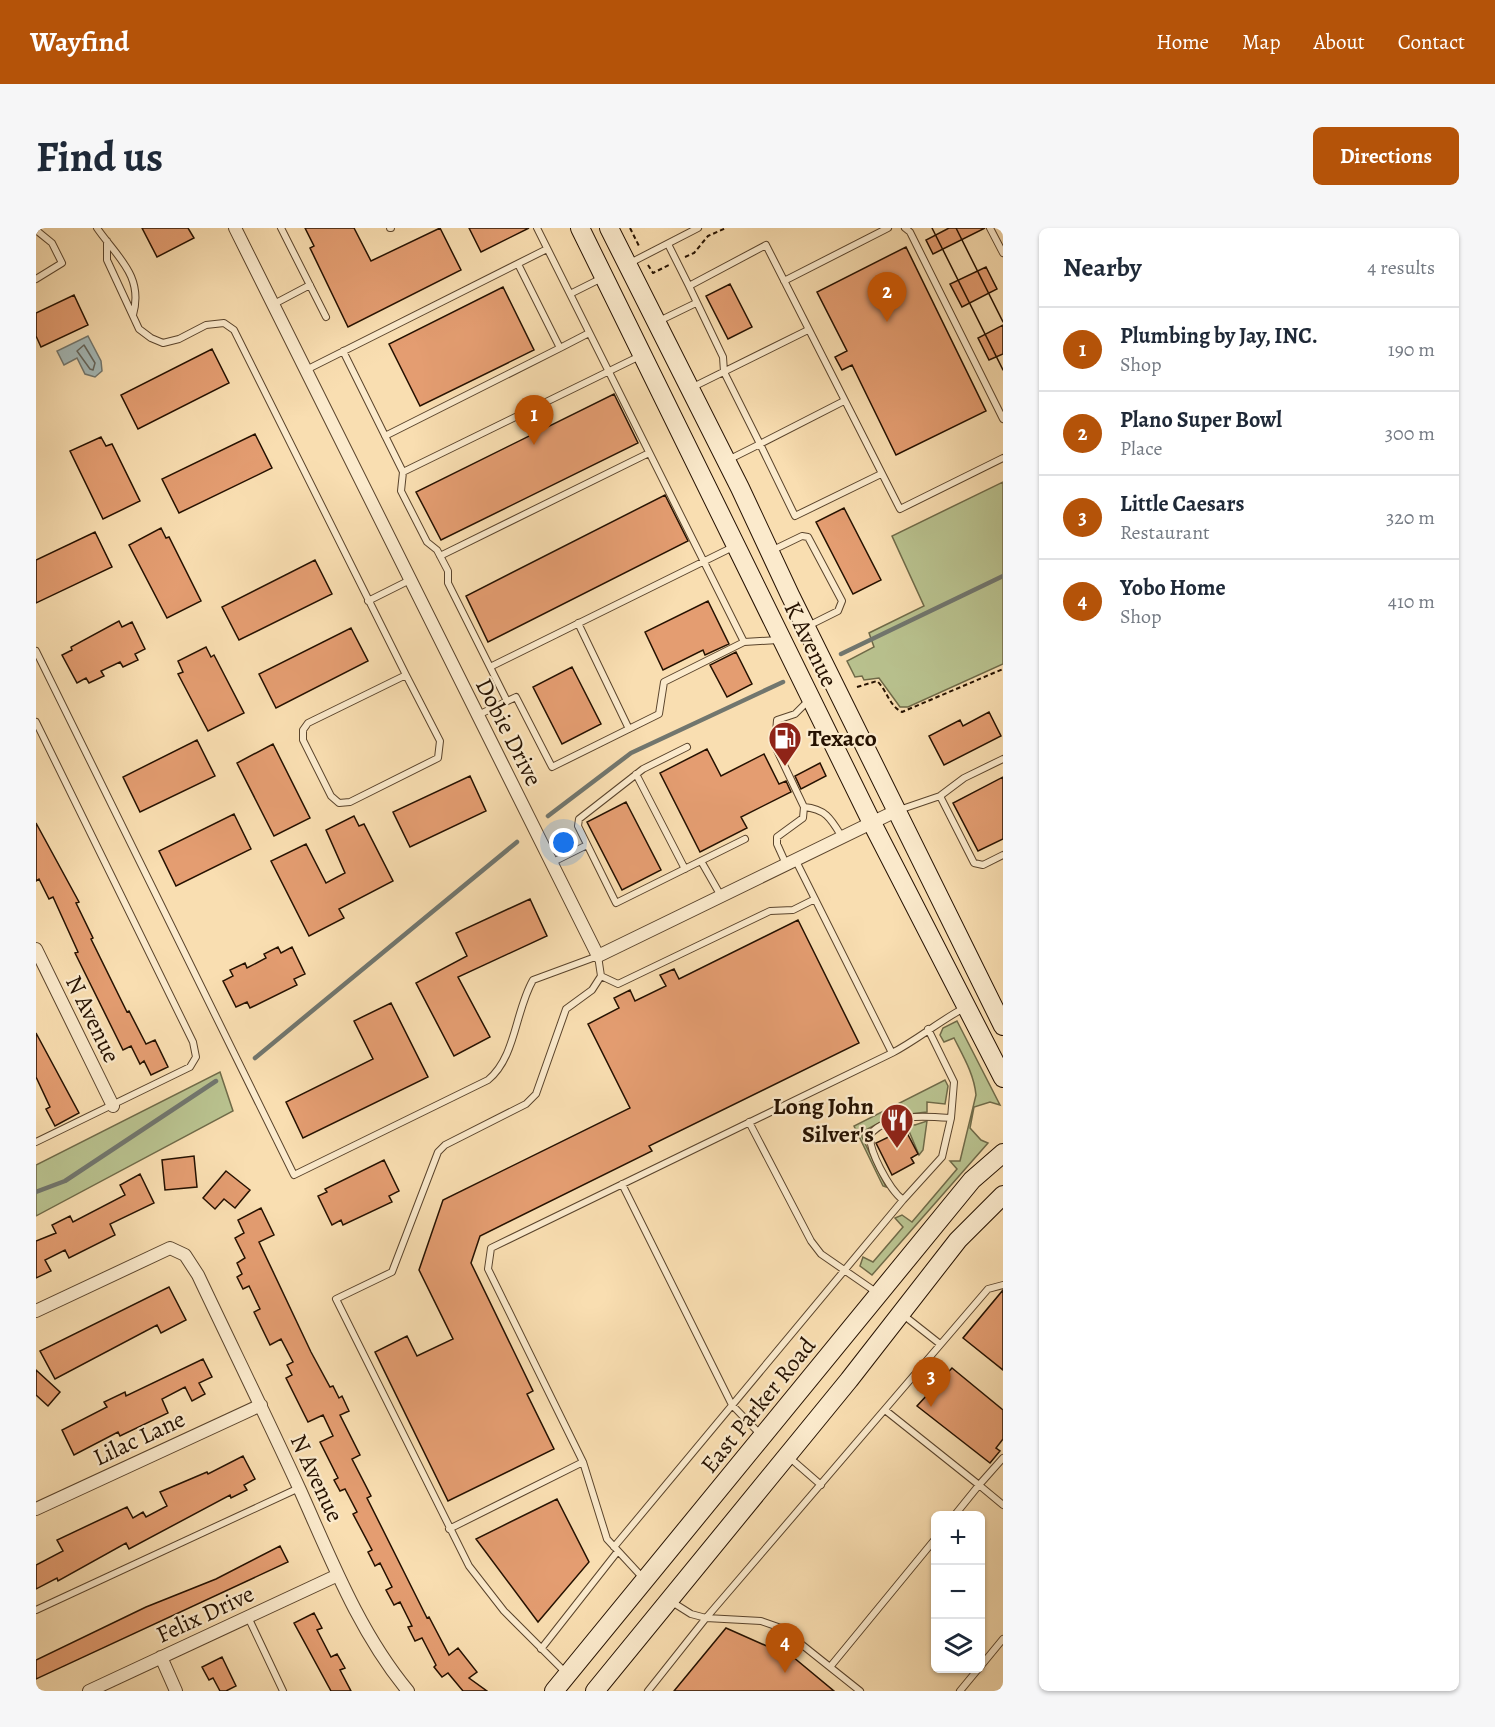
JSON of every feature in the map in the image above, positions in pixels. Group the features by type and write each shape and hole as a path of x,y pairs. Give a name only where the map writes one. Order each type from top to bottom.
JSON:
{"main road":[{"name":"K Avenue","path":"580,228 872,823 1003,1078"},
{"name":"K Avenue","path":"609,228 726,460 1003,1026"},
{"path":"603,277 627,265"},
{"path":"701,473 726,460"},
{"path":"782,639 806,627"},
{"name":"East Parker Road","path":"554,1691 972,1180 1003,1154"},
{"path":"598,1690 902,1314 958,1240 1003,1195"},
{"path":"879,1294 902,1314"},
{"path":"763,1436 787,1456"},
{"path":"645,1580 669,1600"}],"street":[{"name":"Dobie Drive","path":"236,228 598,956"},
{"path":"598,956 898,810"},
{"name":"N Avenue","path":"36,950 113,1106"},
{"name":"N Avenue","path":"36,1311 170,1248 185,1255 198,1275 261,1406 338,1575 368,1633 392,1671 408,1691"},
{"name":"Lilac Lane","path":"36,1509 261,1406"},
{"name":"Felix Drive","path":"89,1691 338,1575"},
{"path":"161,1657 176,1691"}],"lane":[{"path":"36,279 62,263 52,243 37,233 45,228"},
{"path":"97,228 122,258 137,291 133,316"},
{"path":"281,228 326,317"},
{"path":"537,228 744,642"},
{"path":"627,265 698,228"},
{"path":"784,281 888,228"},
{"path":"905,228 910,232 1003,419"},
{"path":"990,228 1003,253"},
{"path":"106,241 107,260 139,329 163,343 179,339 206,325 224,323 234,330 440,741 438,758 350,802 339,802 331,796 303,740 303,730 308,723 406,675"},
{"path":"668,244 723,357 724,372 795,516 881,474"},
{"path":"689,286 766,245 900,509 1003,458"},
{"path":"306,370 548,249"},
{"path":"518,264 560,348"},
{"path":"570,294 603,277"},
{"path":"274,304 310,285"},
{"path":"657,322 696,303"},
{"path":"690,389 808,330"},
{"path":"385,436 590,333"},
{"path":"343,351 403,472 401,491 427,542 440,556 448,571 448,583 507,701"},
{"path":"403,472 643,355"},
{"path":"726,460 844,401"},
{"path":"440,556 650,453"},
{"path":"770,552 802,536 808,537 842,601 838,611 806,627"},
{"path":"490,667 736,545"},
{"path":"368,601 410,580"},
{"path":"578,623 629,729"},
{"path":"477,715 516,696 552,768 659,714 664,682 744,642 782,639"},
{"path":"36,651 294,1175 488,1080 500,1070 524,995 532,980 598,956 601,976 592,990 566,1009 536,1094 526,1104 445,1144 438,1152 392,1272 336,1299 469,1566 504,1611 567,1674"},
{"path":"811,698 795,714 777,720 775,746 804,807 803,818 777,837 777,844 815,900 892,1053"},
{"path":"36,722 193,1042 196,1057 190,1067 36,1142"},
{"path":"687,747 636,774 579,819 578,826 616,903 745,839"},
{"path":"898,810 940,796 964,778 1003,759"},
{"path":"636,774 685,868"},
{"path":"940,796 974,863 983,865 1003,855"},
{"path":"804,807 817,808 830,816 842,838"},
{"path":"551,863 587,845"},
{"path":"701,861 721,897"},
{"path":"601,976 618,984 770,911 794,910 815,900"},
{"path":"645,1580 607,1539 583,1462 488,1269 492,1248 892,1053 918,1039 928,1029 967,1006"},
{"path":"541,1649 616,1549 732,1405 903,1200 942,1157 951,1118 954,1082 928,1029"},
{"path":"903,1200 894,1193 871,1146 871,1133 890,1121 904,1118 951,1118"},
{"path":"749,1122 811,1241 821,1254 879,1294"},
{"path":"622,1184 732,1405 739,1415 763,1436"},
{"path":"648,1691 706,1618 988,1289 1003,1285"},
{"path":"902,1314 940,1344"},
{"path":"885,1410 1003,1506"},
{"path":"787,1456 821,1485"},
{"path":"957,1511 1003,1458"},
{"path":"449,1528 583,1462"},
{"path":"36,1610 299,1488"},
{"path":"830,1667 931,1544"},
{"path":"669,1600 691,1614 706,1618 773,1625 788,1632 860,1691"},
{"path":"248,1617 283,1691"},
{"path":"985,1661 1003,1639"},
{"path":"960,1691 975,1673"}],"path":[{"path":"630,228 644,256"},
{"path":"857,687 877,681 883,687 895,709 902,712 1003,669"}],"green space":[{"path":"1003,482 1003,664 908,707 900,707 879,678 864,680 862,676 855,677 847,661 874,647 869,633 924,606 892,536"},
{"path":"957,1021 1000,1105 990,1102 974,1107 970,1128 981,1140 988,1143 872,1275 860,1266 863,1257 873,1262 903,1227 895,1218 902,1215 912,1222 957,1169 950,1161 960,1161 976,1095 971,1072 954,1038 944,1042 940,1035 943,1028"},
{"path":"220,1072 233,1111 36,1216 36,1165"},
{"path":"945,1080 948,1086 945,1104 927,1102 927,1112 892,1116 862,1132 862,1137 886,1187 883,1186 854,1126"},
{"path":"927,1121 923,1150 919,1155 906,1124 915,1125"}],"water":[{"path":"88,336 101,361 102,371 95,377 85,374 77,358 64,365 57,351"}],"building":[{"path":"142,228 188,228 194,238 157,257"},
{"path":"305,228 354,228 371,261 440,228 461,270 348,327 310,248 314,246"},
{"path":"469,228 529,228 481,252"},
{"path":"949,228 985,228 933,254 926,240"},
{"path":"906,247 986,411 896,455 852,365 842,370 835,357 847,351 817,292"},
{"path":"986,267 997,289 962,307 950,284"},
{"path":"730,284 752,327 728,339 706,296"},
{"path":"503,287 534,350 420,406 389,344"},
{"path":"74,295 88,325 41,347 36,336 36,313"},
{"path":"1003,325 1003,354 989,360 978,338"},
{"path":"212,349 229,383 138,429 121,395"},
{"path":"614,394 638,443 441,540 416,492"},
{"path":"255,434 272,468 179,513 162,479"},
{"path":"101,437 106,446 112,444 140,501 103,519 70,451"},
{"path":"665,495 688,541 488,642 466,596"},
{"path":"844,508 881,580 853,594 816,522"},
{"path":"161,528 166,538 169,537 201,601 167,618 129,545"},
{"path":"95,532 112,567 36,603 36,560"},
{"path":"315,560 332,594 239,640 222,607"},
{"path":"708,601 729,644 705,655 703,650 663,670 645,632"},
{"path":"119,621 122,627 132,622 145,649 135,654 138,660 123,667 120,662 101,671 104,676 89,683 86,678 77,683 62,655 72,650 71,647"},
{"path":"351,628 368,661 276,708 259,674"},
{"path":"206,647 211,657 214,655 244,713 208,731 178,674 183,672 178,661"},
{"path":"736,652 752,684 727,697 710,665"},
{"path":"572,667 601,724 562,744 533,687"},
{"path":"989,712 1001,736 944,765 929,736 960,720 963,726"},
{"path":"197,740 215,776 140,812 123,777"},
{"path":"273,744 310,818 274,836 237,763"},
{"path":"707,749 721,776 764,754 779,784 786,781 791,792 741,817 747,828 700,852 660,773"},
{"path":"820,763 826,776 801,789 795,776"},
{"path":"470,776 486,811 410,847 393,812"},
{"path":"1003,777 1003,839 978,851 953,803"},
{"path":"626,802 661,870 622,890 587,822"},
{"path":"234,814 251,849 176,886 159,851"},
{"path":"354,816 359,826 364,824 393,881 339,909 344,918 309,936 271,861 306,844 326,883 345,873 326,830"},
{"path":"36,823 79,902 76,903 93,938 91,939 127,1012 129,1011 146,1044 155,1040 168,1067 151,1075 144,1061 140,1064 131,1046 123,1050 75,953 78,952 53,897 49,899 39,879 36,881"},
{"path":"530,899 547,936 458,977 490,1037 454,1056 416,983 467,956 456,933"},
{"path":"798,920 859,1043 649,1146 652,1151 480,1236 471,1263 533,1391 527,1394 554,1449 448,1501 375,1352 407,1336 417,1356 453,1339 419,1270 443,1200 630,1108 588,1024 619,1008 614,998 630,990 635,1001 666,986 660,975 674,969 679,979"},
{"path":"278,947 281,953 292,947 305,974 294,979 297,985 250,1008 247,1002 236,1007 223,981 233,976 230,970 245,963 247,968 266,958 264,954"},
{"path":"391,1003 428,1077 303,1138 286,1102 373,1059 354,1021"},
{"path":"36,1033 79,1113 55,1126 46,1109 50,1107 36,1077"},
{"name":"Long John Silver's","path":"905,1129 918,1154 911,1158 914,1163 892,1175 876,1143"},
{"path":"194,1156 197,1187 165,1190 162,1160"},
{"path":"384,1160 399,1191 389,1196 392,1202 343,1225 341,1220 332,1225 318,1196 327,1192 325,1189"},
{"path":"226,1171 250,1190 235,1208 224,1199 215,1209 203,1198"},
{"path":"140,1174 154,1203 110,1224 115,1235 69,1258 65,1250 45,1260 51,1271 36,1278 36,1241 56,1233 52,1225 70,1216 73,1222 125,1195 120,1185"},
{"path":"261,1208 274,1235 259,1242 311,1352 330,1387 333,1386 339,1398 342,1396 349,1411 340,1415 360,1455 352,1459 371,1496 367,1498 427,1618 429,1617 449,1655 458,1648 477,1672 469,1678 487,1691 463,1691 448,1673 442,1677 434,1667 436,1665 422,1638 415,1641 408,1627 412,1626 400,1602 394,1605 386,1590 392,1587 380,1563 375,1566 368,1552 372,1550 353,1514 357,1512 345,1489 340,1491 334,1480 338,1478 320,1442 333,1436 323,1415 308,1422 286,1378 292,1375 287,1365 293,1362 281,1339 270,1345 254,1312 260,1309 249,1286 243,1289 237,1277 242,1274 237,1263 245,1258 235,1238 244,1233 238,1220"},
{"path":"169,1287 186,1320 161,1333 157,1325 55,1379 40,1351"},
{"path":"1003,1290 1003,1370 963,1338"},
{"path":"203,1359 212,1377 199,1383 205,1394 192,1401 185,1387 162,1399 168,1413 120,1436 118,1432 74,1455 62,1430 107,1407 104,1402 125,1392 126,1396"},
{"path":"952,1368 1003,1410 1003,1439 996,1448 1000,1451 990,1463 917,1406"},
{"path":"36,1370 60,1392 48,1406 36,1395"},
{"path":"243,1456 255,1479 244,1485 247,1490 231,1498 230,1495 129,1549 126,1543 58,1581 57,1578 36,1589 36,1565 63,1551 57,1540 127,1507 133,1518 143,1512 146,1517 167,1506 160,1492 207,1472 208,1474"},
{"path":"557,1499 589,1562 538,1622 476,1539"},
{"path":"280,1546 288,1562 36,1679 36,1660 146,1607 216,1579"},
{"path":"314,1613 322,1628 317,1630 331,1657 337,1654 345,1668 340,1670 351,1691 331,1691 294,1623"},
{"path":"726,1628 778,1651 781,1647 834,1691 674,1691"},
{"path":"222,1657 236,1686 226,1691 220,1691 213,1678 209,1680 202,1667"}],"waterway":[{"path":"841,654 1003,576"},
{"path":"548,816 631,753 783,682"},
{"path":"255,1058 517,842"},
{"path":"36,1192 65,1181 216,1081"}],"tram line":[{"path":"932,228 1003,370"},
{"path":"956,228 1003,322"}],"place":[{"name":"Plano Super Bowl","path":"887,322"},
{"name":"Plumbing by Jay, INC.","path":"534,445"},
{"name":"Texaco","path":"785,767"},
{"name":"Long John Silver's","path":"897,1149"},
{"name":"Little Caesars","path":"931,1407"},
{"name":"Yobo Home","path":"785,1673"}]}
